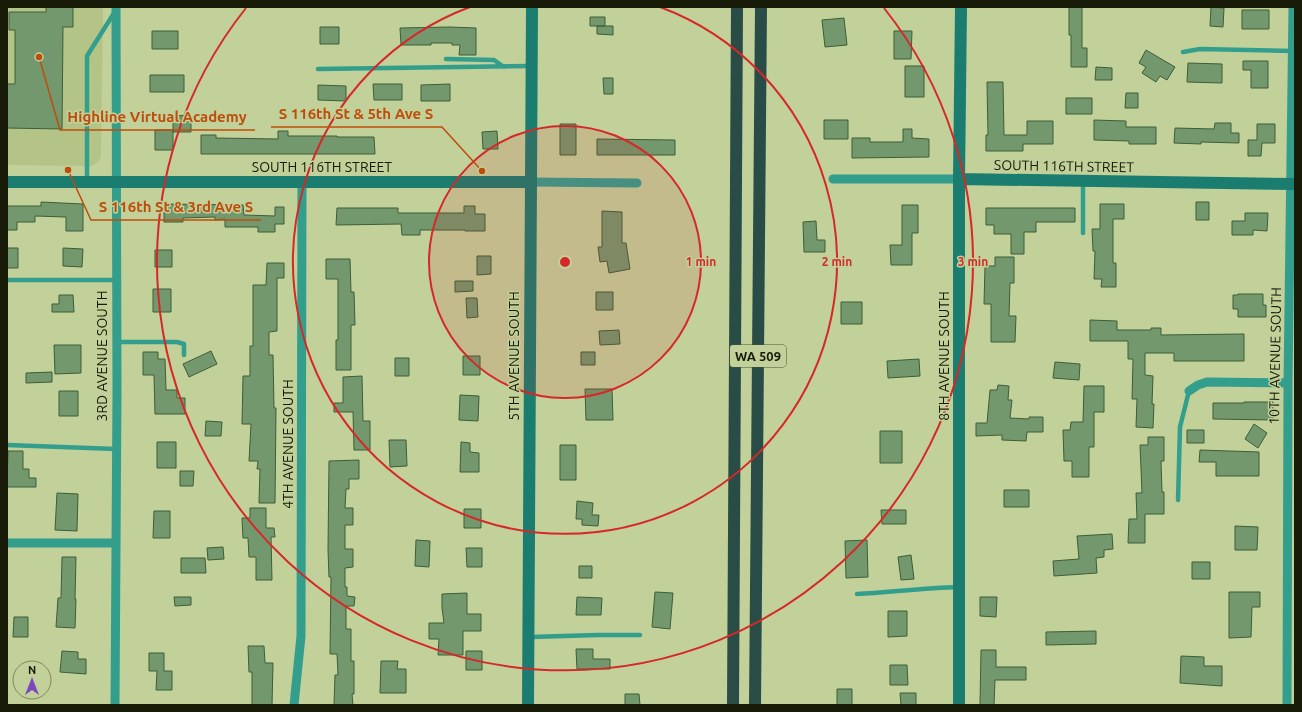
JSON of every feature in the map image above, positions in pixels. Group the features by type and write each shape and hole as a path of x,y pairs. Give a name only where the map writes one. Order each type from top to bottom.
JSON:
{"highway":[{"name":"WA 509","path":"734,705 737,7"},
{"name":"WA 509","path":"755,705 761,7"}],"street":[{"name":"5TH AVENUE SOUTH","path":"528,705 532,7"},
{"name":"8TH AVENUE SOUTH","path":"959,705 959,179 962,7"},
{"name":"10TH AVENUE SOUTH","path":"1287,705 1291,590 1288,383 1292,320 1293,7"},
{"name":"3RD AVENUE SOUTH","path":"115,705 117,342 116,9"},
{"name":"SOUTH 116TH STREET","path":"832,179 959,179 1293,184"},
{"name":"SOUTH 116TH STREET","path":"7,182 637,183"},
{"name":"4TH AVENUE SOUTH","path":"294,705 301,636 302,182"},
{"path":"1189,391 1198,385 1207,382 1288,383"},
{"path":"7,543 115,543"}],"lane":[{"path":"87,183 87,56 116,9"},
{"path":"1184,52 1200,49 1293,45"},
{"path":"446,59 494,60 504,67"},
{"path":"318,68 531,66"},
{"path":"1084,181 1084,233"},
{"path":"7,280 116,280"},
{"path":"117,342 177,342 184,344 184,355"},
{"path":"1178,500 1180,427 1189,391"},
{"path":"7,445 116,449"},
{"path":"857,594 959,586"},
{"path":"528,637 640,635"}],"shaded area":[{"path":"7,7 103,7 101,157 98,162 92,166 7,165"}],"building":[{"path":"46,7 73,7 73,27 63,27 62,129 7,128 7,84 15,84 15,30 9,30 9,12 46,12"},
{"path":"1069,7 1082,7 1082,48 1087,48 1087,67 1071,67"},
{"path":"1211,7 1224,8 1223,27 1210,26"},
{"path":"1242,10 1269,10 1269,29 1242,29"},
{"path":"590,17 605,17 605,26 590,26"},
{"path":"844,18 847,45 825,47 822,20"},
{"path":"597,26 613,26 613,35 597,34"},
{"path":"320,27 339,27 339,44 320,44"},
{"path":"400,28 476,28 476,55 459,55 460,45 452,45 452,43 401,45"},
{"path":"152,31 178,31 178,49 152,49"},
{"path":"894,31 912,31 911,59 894,59"},
{"path":"1146,50 1175,67 1167,80 1160,76 1156,82 1142,73 1146,67 1139,63"},
{"path":"1243,61 1268,61 1268,88 1251,88 1251,70 1243,70"},
{"path":"1188,63 1222,64 1222,83 1187,82"},
{"path":"905,66 924,66 924,97 905,97"},
{"path":"1096,67 1112,68 1112,80 1095,80"},
{"path":"150,75 184,75 184,92 150,92"},
{"path":"603,78 613,78 613,94 604,94"},
{"path":"987,82 1003,82 1004,135 1027,135 1027,121 1053,121 1053,144 1023,144 1023,151 986,151 986,135 988,135"},
{"path":"373,84 402,84 402,100 374,100"},
{"path":"450,84 450,101 421,101 421,85"},
{"path":"318,85 346,86 346,101 318,100"},
{"path":"1126,93 1138,93 1138,108 1125,108"},
{"path":"1066,98 1092,98 1092,114 1066,114"},
{"path":"191,115 191,132 173,132 173,116"},
{"path":"824,120 848,120 848,139 824,139"},
{"path":"1094,120 1126,121 1126,127 1156,127 1156,144 1129,144 1129,141 1094,140"},
{"path":"1215,123 1231,123 1231,133 1239,133 1239,143 1174,143 1175,128 1214,129"},
{"path":"560,124 576,124 576,155 560,155"},
{"path":"1257,124 1275,124 1275,143 1262,143 1261,156 1248,156 1248,140 1257,140"},
{"path":"903,129 912,129 912,138 929,139 929,157 852,158 852,138 870,138 870,142 903,142"},
{"path":"155,130 173,130 173,150 155,150"},
{"path":"278,131 288,131 288,136 374,137 375,154 201,154 201,135 216,135 216,138 278,139"},
{"path":"497,131 498,149 483,149 482,132"},
{"path":"597,139 675,140 675,155 597,155"},
{"path":"41,202 83,204 83,231 66,231 66,217 35,216 35,222 17,222 17,230 7,230 7,206 41,206"},
{"path":"1196,202 1209,202 1209,220 1196,220"},
{"path":"164,204 243,205 244,215 275,216 275,207 284,207 284,224 275,224 275,232 258,232 258,227 225,227 225,219 215,220 215,217 183,218 183,222 164,222"},
{"path":"1100,204 1124,204 1124,219 1113,219 1113,263 1116,263 1116,287 1101,287 1102,279 1094,279 1095,251 1093,251 1092,229 1100,229"},
{"path":"902,205 918,205 918,233 912,233 912,265 891,265 890,245 902,245"},
{"path":"464,206 475,206 475,214 485,214 485,231 420,230 420,235 402,235 401,224 336,225 337,208 398,208 398,213 464,213"},
{"path":"986,208 1075,208 1075,222 1036,222 1036,232 1024,232 1024,254 1011,254 1011,234 994,234 994,225 986,225"},
{"path":"602,211 622,212 622,243 626,243 630,269 609,273 607,261 600,262 598,247 602,247"},
{"path":"1245,213 1268,213 1267,231 1253,230 1253,235 1232,235 1232,221 1245,221"},
{"path":"816,221 817,240 825,240 825,252 804,252 803,222"},
{"path":"7,248 18,248 18,268 7,268"},
{"path":"63,248 83,249 82,267 63,266"},
{"path":"155,250 172,250 172,267 155,267"},
{"path":"477,256 491,256 491,274 477,275"},
{"path":"995,257 1014,257 1014,283 1010,283 1009,316 1016,316 1015,342 991,342 991,304 984,304 985,266 995,266"},
{"path":"326,259 350,259 351,292 354,292 355,325 351,325 351,370 336,370 336,340 338,340 338,279 326,279"},
{"path":"267,263 284,263 284,278 277,278 277,331 269,332 269,355 273,355 274,408 276,408 275,503 259,503 260,469 257,469 258,461 249,461 251,424 242,424 243,376 250,376 250,346 253,346 253,285 266,285"},
{"path":"455,281 473,281 473,291 455,292"},
{"path":"153,289 171,289 171,312 153,312"},
{"path":"596,292 613,292 613,310 596,310"},
{"path":"1263,294 1263,305 1266,305 1266,317 1238,317 1238,309 1233,309 1233,295"},
{"path":"59,295 73,295 74,312 52,312 52,304 59,304"},
{"path":"466,298 477,298 478,317 467,318"},
{"path":"841,302 862,302 862,324 841,324"},
{"path":"1090,320 1117,321 1117,330 1151,330 1151,328 1161,328 1161,335 1244,334 1244,361 1174,361 1174,353 1145,353 1145,375 1153,376 1153,428 1136,427 1137,399 1132,399 1133,359 1128,359 1128,341 1090,341"},
{"path":"619,330 620,344 600,345 599,331"},
{"path":"54,345 81,345 81,373 55,374"},
{"path":"211,351 217,364 189,377 183,364"},
{"path":"143,352 158,352 158,359 165,359 166,390 177,390 177,398 185,398 185,414 155,414 154,375 143,375"},
{"path":"581,352 595,352 595,365 581,365"},
{"path":"463,356 480,356 480,375 463,375"},
{"path":"395,358 409,358 409,376 395,376"},
{"path":"919,359 920,376 888,378 887,361"},
{"path":"1055,362 1080,364 1079,380 1053,378"},
{"path":"52,372 52,382 26,383 26,373"},
{"path":"362,376 363,421 370,421 370,450 354,450 353,412 334,412 334,403 343,403 343,377"},
{"path":"998,385 1009,386 1008,400 1012,400 1010,418 1029,419 1029,417 1043,417 1043,432 1027,432 1026,441 1002,440 1002,435 976,436 976,423 987,423 990,390 997,390"},
{"path":"1084,386 1104,386 1104,412 1094,412 1094,447 1089,447 1089,477 1072,477 1072,461 1064,461 1063,430 1070,430 1071,422 1083,422"},
{"path":"585,389 612,389 613,420 586,420"},
{"path":"59,391 78,391 78,416 59,416"},
{"path":"460,395 479,396 478,421 459,420"},
{"path":"1273,402 1273,420 1213,419 1213,403"},
{"path":"206,421 222,422 221,436 205,436"},
{"path":"1254,424 1267,433 1258,448 1245,439"},
{"path":"1187,430 1204,430 1204,443 1187,443"},
{"path":"880,431 902,431 902,463 880,463"},
{"path":"1148,437 1164,437 1164,461 1161,461 1162,492 1164,492 1164,514 1145,514 1145,543 1128,543 1129,519 1137,519 1136,493 1142,493 1140,445 1148,445"},
{"path":"389,440 406,440 407,466 390,467"},
{"path":"157,442 176,442 176,468 157,468"},
{"path":"461,442 470,443 470,452 479,453 479,472 460,472"},
{"path":"560,445 576,445 576,480 560,480"},
{"path":"1200,450 1259,452 1259,476 1216,476 1216,462 1199,462"},
{"path":"8,451 23,451 23,469 29,469 29,478 36,478 36,487 7,487"},
{"path":"359,460 359,479 349,479 349,489 346,489 345,508 353,508 353,525 345,525 345,549 353,549 353,567 345,568 345,587 347,587 347,596 355,597 354,606 346,606 346,629 351,629 351,661 354,661 354,694 352,694 353,705 334,705 335,675 338,675 337,654 330,654 331,577 329,577 328,550 329,461"},
{"path":"180,471 194,471 193,486 180,486"},
{"path":"1004,490 1029,490 1029,507 1004,507"},
{"path":"57,493 78,494 77,531 55,530"},
{"path":"577,501 593,503 592,515 599,515 598,526 582,525 582,519 576,519"},
{"path":"250,508 266,508 266,528 274,528 275,537 271,537 272,580 256,580 256,557 249,557 248,538 243,538 242,518 250,518"},
{"path":"464,509 481,509 481,528 464,528"},
{"path":"881,510 906,510 906,524 882,524"},
{"path":"154,511 170,511 170,538 153,538"},
{"path":"1235,526 1258,527 1257,550 1235,550"},
{"path":"1112,534 1113,549 1104,550 1104,557 1096,558 1097,573 1054,576 1053,561 1079,559 1077,536"},
{"path":"416,540 430,541 429,567 415,566"},
{"path":"867,540 868,577 846,578 845,541"},
{"path":"223,547 224,559 208,560 207,548"},
{"path":"466,548 482,548 482,567 467,567"},
{"path":"911,555 914,579 901,580 898,557"},
{"path":"62,557 76,557 75,628 56,627 58,598 61,598"},
{"path":"181,558 205,558 206,573 181,573"},
{"path":"1192,562 1210,562 1210,579 1192,579"},
{"path":"579,566 592,566 592,578 579,578"},
{"path":"655,592 673,593 670,629 652,627"},
{"path":"1229,592 1260,592 1260,607 1252,607 1251,637 1229,638"},
{"path":"467,593 467,614 481,614 481,631 463,631 463,655 438,655 439,639 429,639 429,623 444,623 442,594"},
{"path":"174,597 191,597 191,605 175,606"},
{"path":"577,597 602,598 601,615 576,615"},
{"path":"980,597 997,597 996,617 980,616"},
{"path":"888,611 907,611 907,636 888,637"},
{"path":"14,617 28,617 28,637 13,637"},
{"path":"1096,631 1096,644 1046,645 1046,632"},
{"path":"248,646 264,646 265,663 273,663 272,705 252,705 252,672 249,672"},
{"path":"576,649 593,649 593,659 610,659 610,669 577,669"},
{"path":"981,650 996,650 996,667 1026,667 1026,680 995,680 994,705 980,705"},
{"path":"62,651 78,652 78,659 86,659 86,674 60,672"},
{"path":"466,651 482,651 482,670 466,670"},
{"path":"149,653 164,653 164,671 172,671 172,690 156,690 157,671 149,671"},
{"path":"1181,656 1204,657 1204,666 1222,666 1222,686 1180,683"},
{"path":"381,661 398,661 397,669 406,669 406,693 380,693"},
{"path":"890,665 907,665 908,685 890,685"},
{"path":"837,689 852,689 852,705 837,705"},
{"path":"900,693 916,693 916,705 901,705"},
{"path":"625,694 639,694 640,705 625,705"}],"place":[{"name":"Highline Virtual Academy","path":"39,57"},
{"name":"S 116th St & 3rd Ave S","path":"68,170"},
{"name":"S 116th St & 5th Ave S","path":"482,171"}]}
